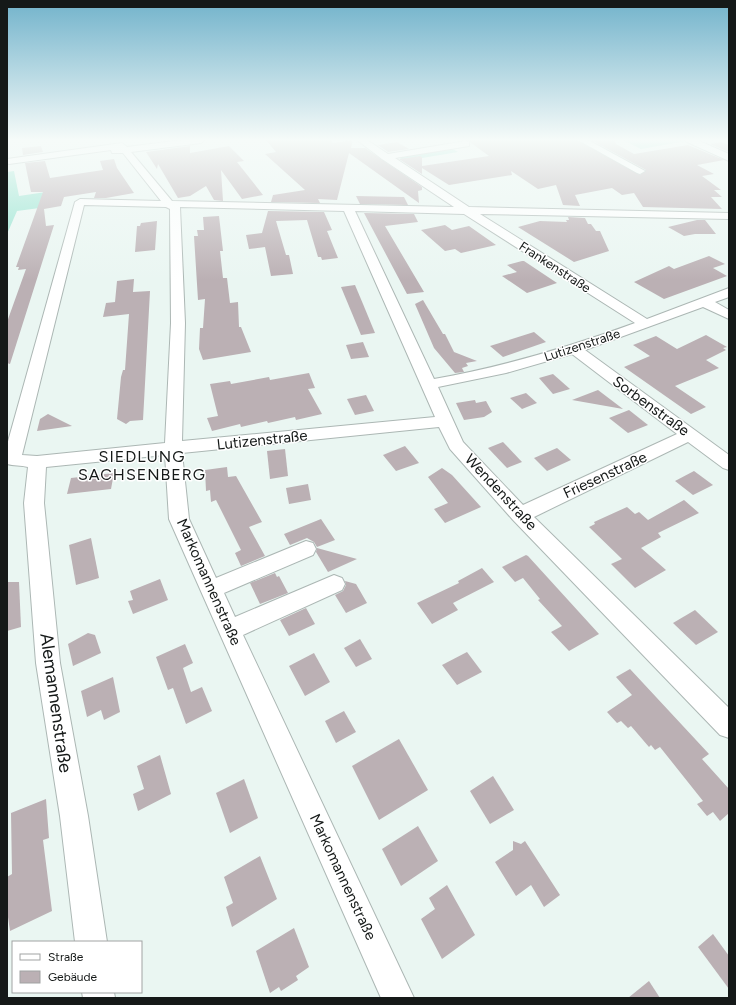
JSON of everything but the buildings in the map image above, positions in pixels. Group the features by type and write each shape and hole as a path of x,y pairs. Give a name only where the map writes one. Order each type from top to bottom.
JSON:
{"street":[{"name":"Markomannenstraße","path":"155,187 169,204 175,208 178,323 173,450 179,519 398,998"},
{"name":"Frankenstraße","path":"431,187 645,324"},
{"path":"10,459 80,202 348,207 727,218"},
{"name":"Wendenstraße","path":"348,207 430,384 456,445 520,515 729,726"},
{"name":"Lutizenstraße","path":"430,384 469,378 573,348 645,324 729,292"},
{"path":"704,302 729,315"},
{"name":"Sorbenstraße","path":"573,348 729,464"},
{"name":"Lutizenstraße","path":"10,459 37,462 173,450 445,421"},
{"name":"Friesenstraße","path":"520,515 689,435"},
{"name":"Alemannenstraße","path":"37,462 34,503 48,663 74,816 91,941"},
{"path":"212,589 306,549"},
{"path":"230,630 334,584"}],"green space":[{"path":"7,187 17,187 19,196 46,192 47,207 17,211 7,234"}],"district":[{"name":"SIEDLUNG SACHSENBERG","path":"142,465"}]}
